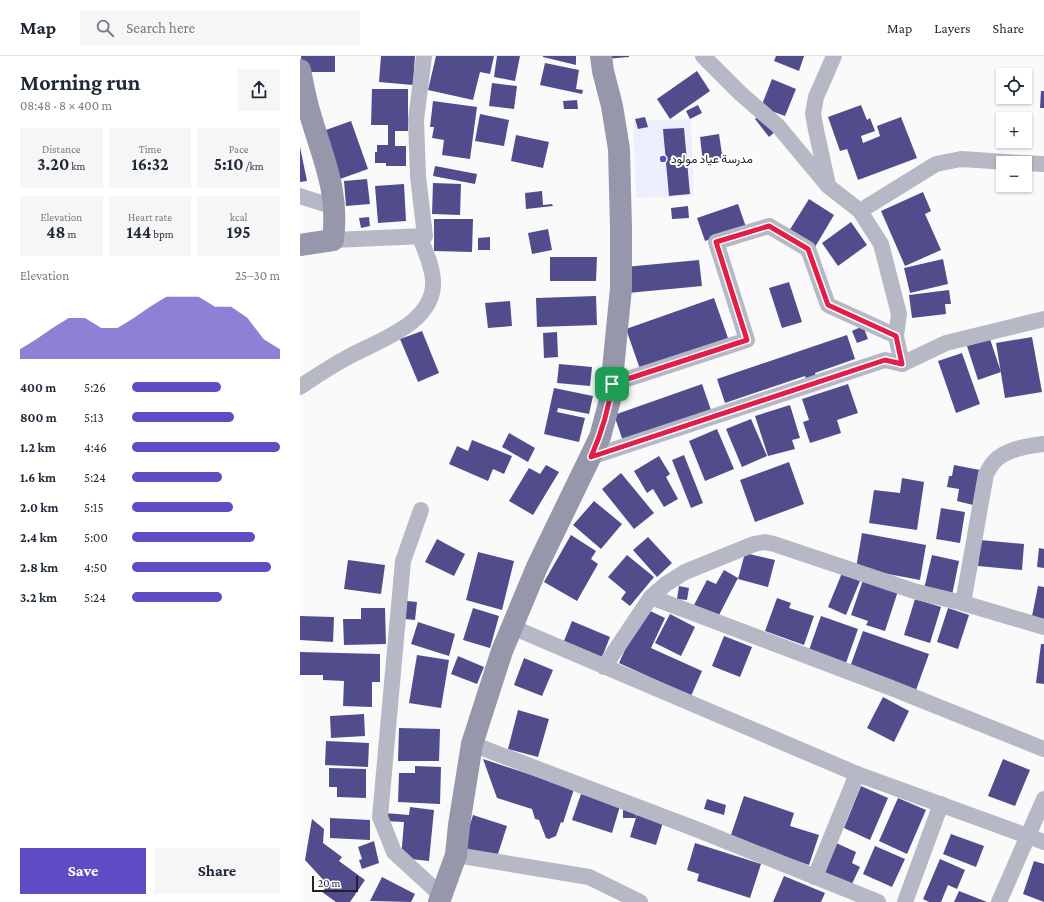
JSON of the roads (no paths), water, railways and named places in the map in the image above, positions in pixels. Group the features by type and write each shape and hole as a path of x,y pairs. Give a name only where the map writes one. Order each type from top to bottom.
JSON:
{"main road":[{"path":"440,899 456,855 459,825 472,744 502,651 537,567 600,437 610,400 620,288 621,229 619,149 612,106 601,56"},
{"path":"300,70 311,116 331,180 335,219 333,240 300,245"}],"street":[{"path":"333,240 425,236 418,176 416,120 424,56"},
{"path":"703,56 741,94 778,126 828,186 860,211 881,244 899,314 896,336 902,364"},
{"path":"828,186 814,114 816,97 834,56"},
{"path":"860,211 936,164 961,159 996,161"},
{"path":"1032,163 1044,164"},
{"path":"300,196 334,207"},
{"path":"612,384 747,340 716,242 769,226 808,249 828,305 896,336"},
{"path":"300,387 349,357 406,326 426,308 430,300 433,281 428,259 419,236"},
{"path":"591,457 885,360 902,364 946,343 1044,320"},
{"path":"964,602 986,474 994,462 1006,454 1021,447 1044,444"},
{"path":"421,510 402,561 380,817 394,852 440,899"},
{"path":"604,667 651,597 666,584 685,572 754,544 765,542 786,547 917,592 964,602 1044,627"},
{"path":"651,597 889,687 1044,749"},
{"path":"512,628 857,774 1044,842"},
{"path":"472,744 701,831 878,902"},
{"path":"816,877 857,774"},
{"path":"999,902 1044,799"},
{"path":"905,902 941,804"},
{"path":"456,855 589,877 640,902"}],"place":[{"name":"مدرسة عياد مولود","path":"663,159"}]}
